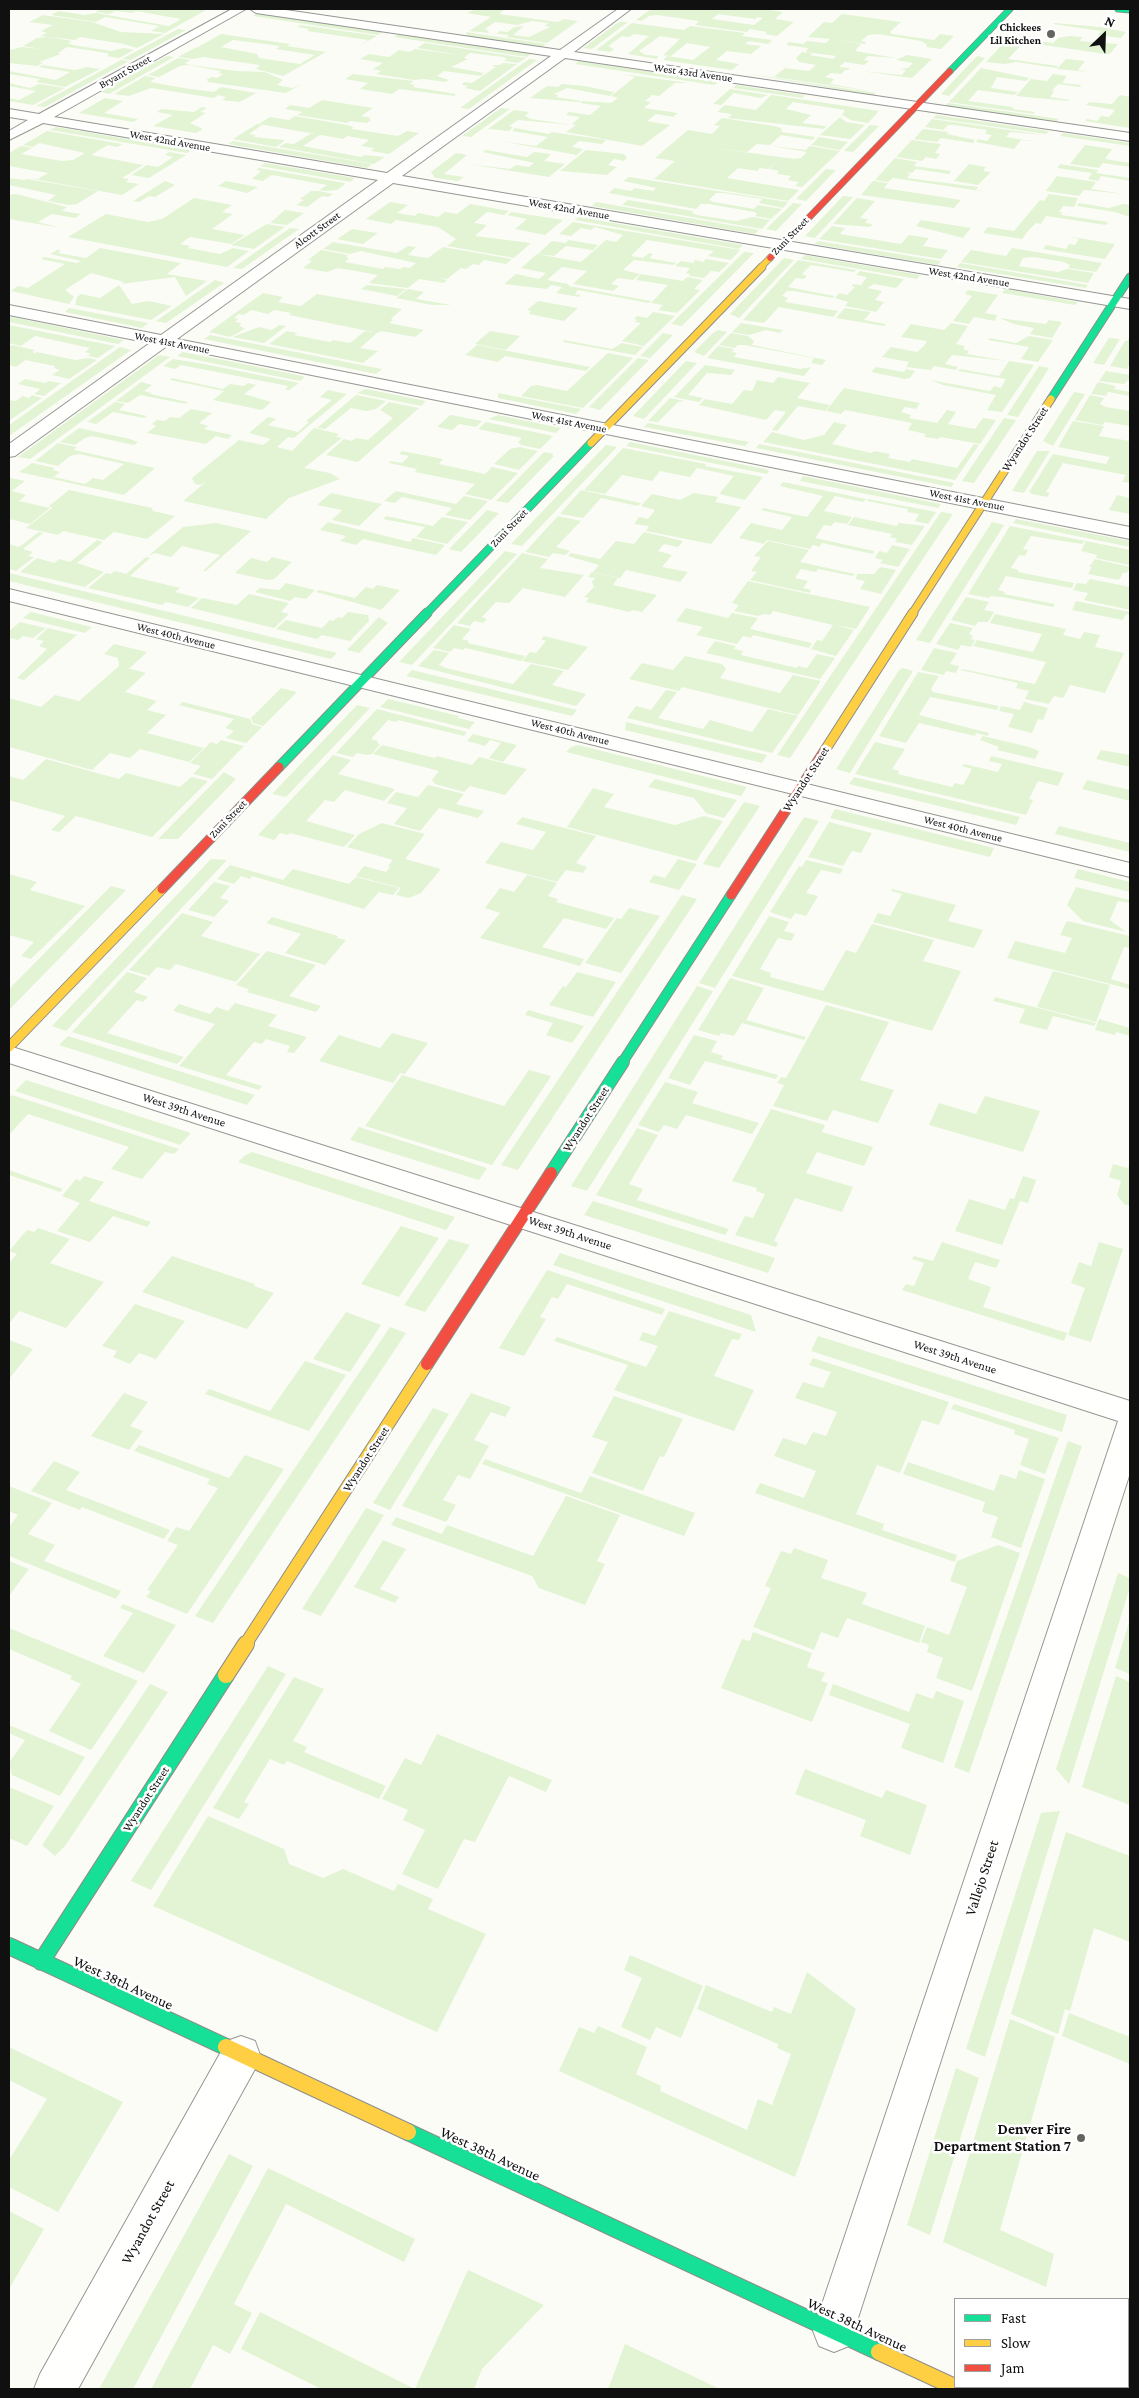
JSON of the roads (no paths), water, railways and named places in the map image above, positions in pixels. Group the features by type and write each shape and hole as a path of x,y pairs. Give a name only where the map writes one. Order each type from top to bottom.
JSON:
{"street":[{"name":"Bryant Street","path":"9,136 240,9"},
{"name":"West 43rd Avenue","path":"256,9 1130,137"},
{"name":"Alcott Street","path":"9,452 625,9"},
{"name":"Zuni Street","path":"9,1046 1010,9"},
{"path":"1118,9 1130,10"},
{"name":"West 42nd Avenue","path":"9,113 1130,304"},
{"name":"Wyandot Street","path":"41,1962 1130,277"},
{"name":"West 41st Avenue","path":"9,310 1130,533"},
{"name":"West 40th Avenue","path":"9,595 1130,870"},
{"name":"West 39th Avenue","path":"9,1054 1130,1413"},
{"name":"Vallejo Street","path":"834,2331 1130,1426"},
{"name":"West 38th Avenue","path":"9,1946 954,2387"},
{"name":"Wyandot Street","path":"55,2389 241,2055"}],"place":[{"name":"Chickees Lil Kitchen","path":"1051,34"},
{"name":"Denver Fire Department Station 7","path":"1081,2138"}]}
